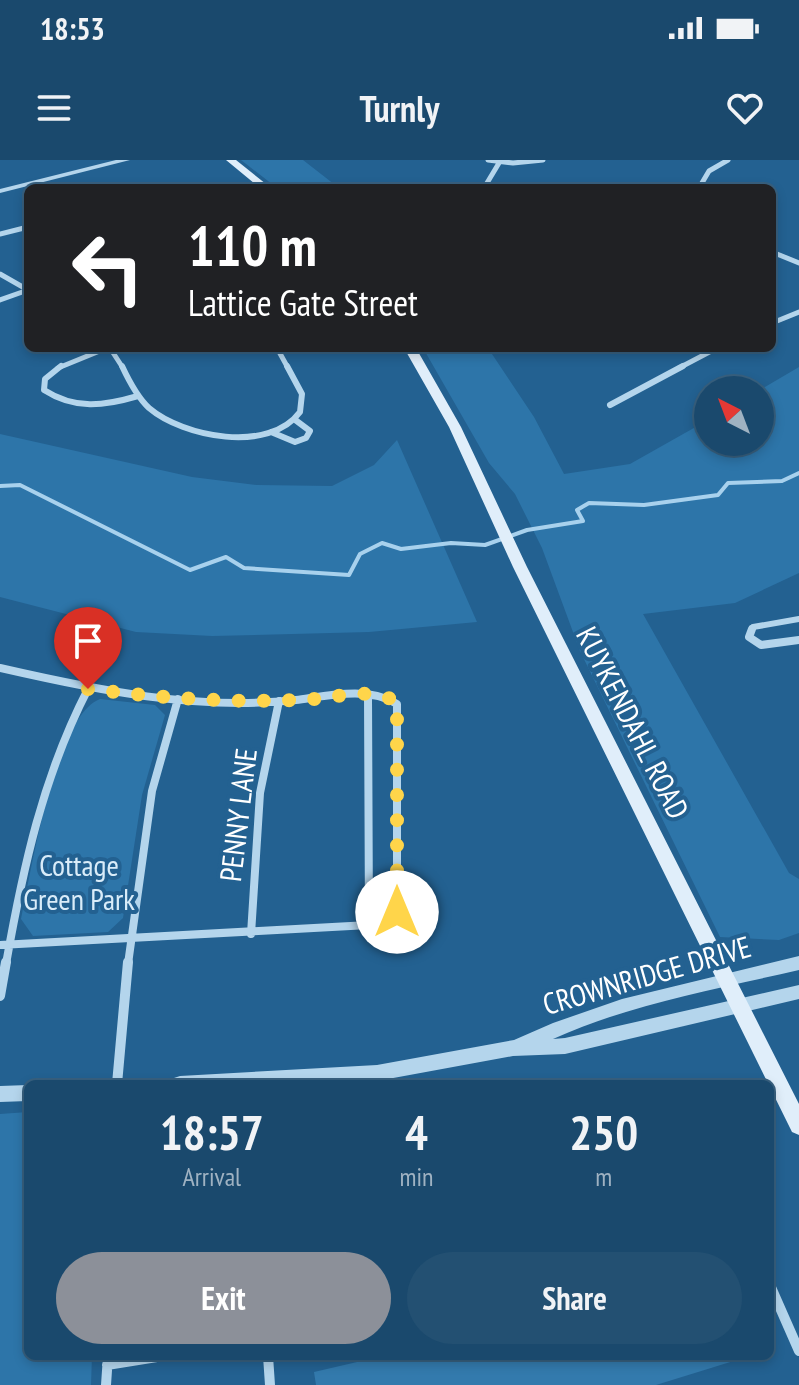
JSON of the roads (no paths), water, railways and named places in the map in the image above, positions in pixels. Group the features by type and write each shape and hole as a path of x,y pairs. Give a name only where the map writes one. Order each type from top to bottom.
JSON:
{"main road":[{"path":"230,160 261,184"},
{"name":"KUYKENDAHL ROAD","path":"412,352 494,506 520,567 799,1125"}],"street":[{"path":"58,176 106,160"},
{"path":"27,184 126,160"},
{"path":"488,160 499,163 543,160"},
{"path":"701,184 709,171 728,160"},
{"path":"486,184 499,163"},
{"path":"0,191 24,185"},
{"path":"0,234 24,228"},
{"path":"776,254 799,263"},
{"path":"0,274 24,288"},
{"path":"0,300 24,291"},
{"path":"776,321 799,312"},
{"path":"98,352 56,368 45,379 44,390 56,399 91,406 138,396"},
{"path":"110,352 138,396 155,413 199,431 244,436 270,432 294,419 304,402 279,352"},
{"path":"610,405 709,352"},
{"path":"270,432 295,442 306,438 310,431 294,419"},
{"path":"799,619 777,620 753,627 749,637 761,645 799,640"},
{"path":"0,668 88,689 178,699 279,701 368,695 384,696 397,704 397,912 390,919 369,925 251,934 5,944"},
{"path":"0,996 5,944 48,775 57,748 88,689"},
{"path":"368,695 369,925"},
{"path":"117,1080 130,939 152,791 178,699"},
{"name":"PENNY LANE","path":"251,934 260,793 279,701"},
{"name":"CROWNRIDGE DRIVE","path":"513,1048 558,1027 642,1001 799,963"},
{"name":"CROWNRIDGE DRIVE","path":"246,1080 393,1071 513,1048 565,1046 799,992"},
{"path":"0,1094 24,1093"},
{"path":"774,1294 799,1351"},
{"path":"268,1360 270,1385"},
{"path":"106,1385 108,1361"}],"waterway":[{"path":"0,486 20,485 190,570 226,557 244,568 349,575 360,554 382,543 401,549 451,543 485,545 527,530 583,521 577,510 589,503 644,505 718,495 728,483 782,481 799,473"}],"park label":[{"name":"Cottage Green Park","path":"79,883"}]}
